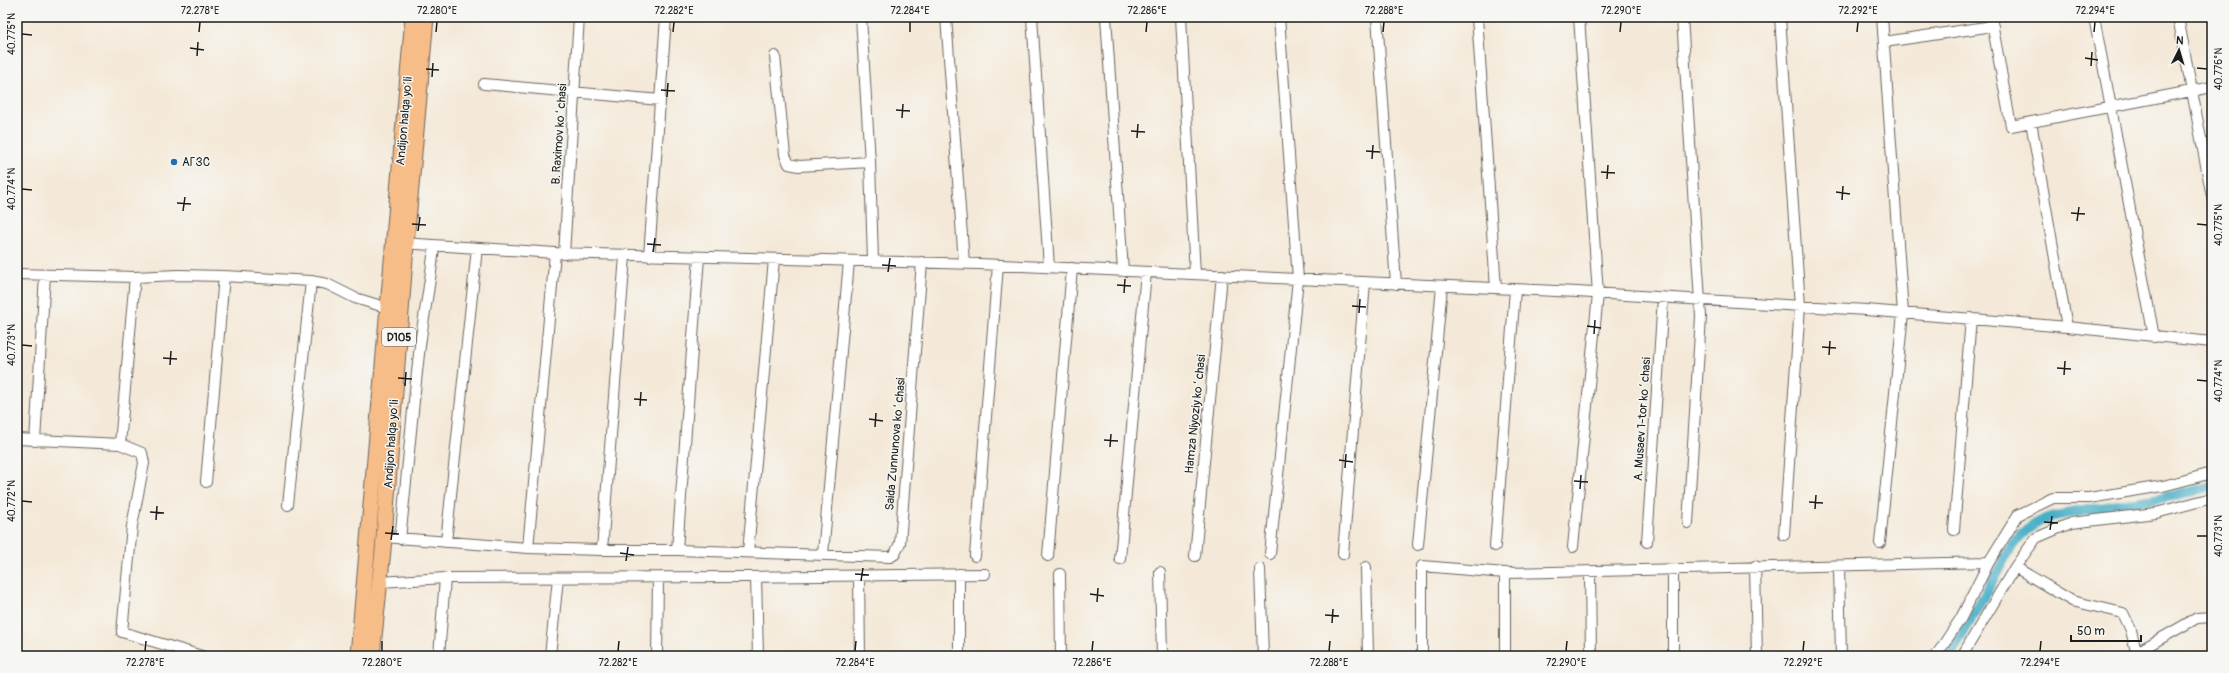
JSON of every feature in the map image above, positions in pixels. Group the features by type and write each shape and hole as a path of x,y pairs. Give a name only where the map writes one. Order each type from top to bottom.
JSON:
{"highway":[{"name":"Andijon halqa yo‘li","path":"372,656 384,537 413,17"},
{"name":"Andijon halqa yo‘li","path":"358,656 388,308 400,243 426,17"}],"street":[{"name":"B. Raximov koʻchasi","path":"528,548 575,93 579,17"},
{"path":"649,256 666,17"},
{"path":"861,17 870,162 873,261"},
{"path":"946,17 964,263"},
{"path":"1032,17 1049,267"},
{"path":"1106,17 1124,271"},
{"path":"1181,17 1195,274"},
{"path":"1270,554 1298,279 1279,17"},
{"path":"1376,17 1396,284"},
{"path":"1477,17 1496,288"},
{"path":"1573,547 1598,294 1579,17"},
{"path":"1682,17 1701,317 1688,523"},
{"path":"1780,17 1800,306 1784,535"},
{"path":"1880,543 1903,313 1882,17"},
{"path":"2094,17 2154,337"},
{"path":"2178,17 2212,197"},
{"path":"1884,42 1992,22 2012,126 2212,87"},
{"path":"775,56 785,155 789,164 798,166 870,162"},
{"path":"484,84 660,100"},
{"path":"2031,122 2066,327"},
{"path":"400,243 624,256 964,263 1496,288 1971,318 2212,342"},
{"path":"400,539 423,318 432,280 434,246"},
{"path":"446,542 477,248"},
{"path":"602,550 624,256"},
{"path":"677,550 699,257"},
{"path":"748,552 774,259"},
{"path":"384,537 528,548 823,554 849,260"},
{"name":"Saida Zunnunova koʻchasi","path":"823,554 890,557 895,554 900,543 922,262"},
{"path":"975,556 998,265"},
{"path":"1048,556 1072,268"},
{"path":"1120,559 1146,272"},
{"path":"17,274 135,277 178,275 224,276 311,281 327,284 355,298 388,308"},
{"path":"36,441 45,275"},
{"name":"Hamza Niyoziy koʻchasi","path":"1195,556 1222,275"},
{"path":"206,482 224,276"},
{"path":"120,444 135,277"},
{"path":"288,505 311,281"},
{"path":"1343,554 1365,282"},
{"path":"1418,545 1442,286"},
{"path":"1495,546 1515,290"},
{"name":"A. Musaev 1-tor koʻchasi","path":"1647,542 1663,298"},
{"path":"1954,530 1971,318"},
{"path":"17,439 120,444 142,453 144,463 132,526 122,632 202,656"},
{"path":"1936,656 1961,618 1989,562 2018,516 2053,498 2090,498 2163,486 2212,473"},
{"path":"1962,656 2015,567 2036,538 2071,523 2156,513 2212,498"},
{"path":"1422,656 1422,566 1505,572 1673,570 1755,566 1839,566 1989,562"},
{"path":"1755,566 1757,656"},
{"path":"1839,566 1841,656"},
{"path":"1366,567 1368,656"},
{"path":"2015,567 2072,601 2123,612 2137,654 2197,618 2212,617"},
{"path":"1260,570 1263,656"},
{"path":"1673,570 1673,656"},
{"path":"1590,571 1591,656"},
{"path":"1160,572 1162,656"},
{"path":"1505,572 1505,656"},
{"path":"959,574 960,656"},
{"path":"380,582 445,578 658,578 985,574"},
{"path":"1060,574 1061,656"},
{"path":"859,576 860,656"},
{"path":"756,577 758,656"},
{"path":"439,656 445,578"},
{"path":"550,656 558,578"},
{"path":"657,656 658,578"}],"waterway":[{"path":"1950,656 2012,546 2030,527 2054,516 2183,494 2212,486"}],"place":[{"name":"АГЗС","path":"174,162"}]}
